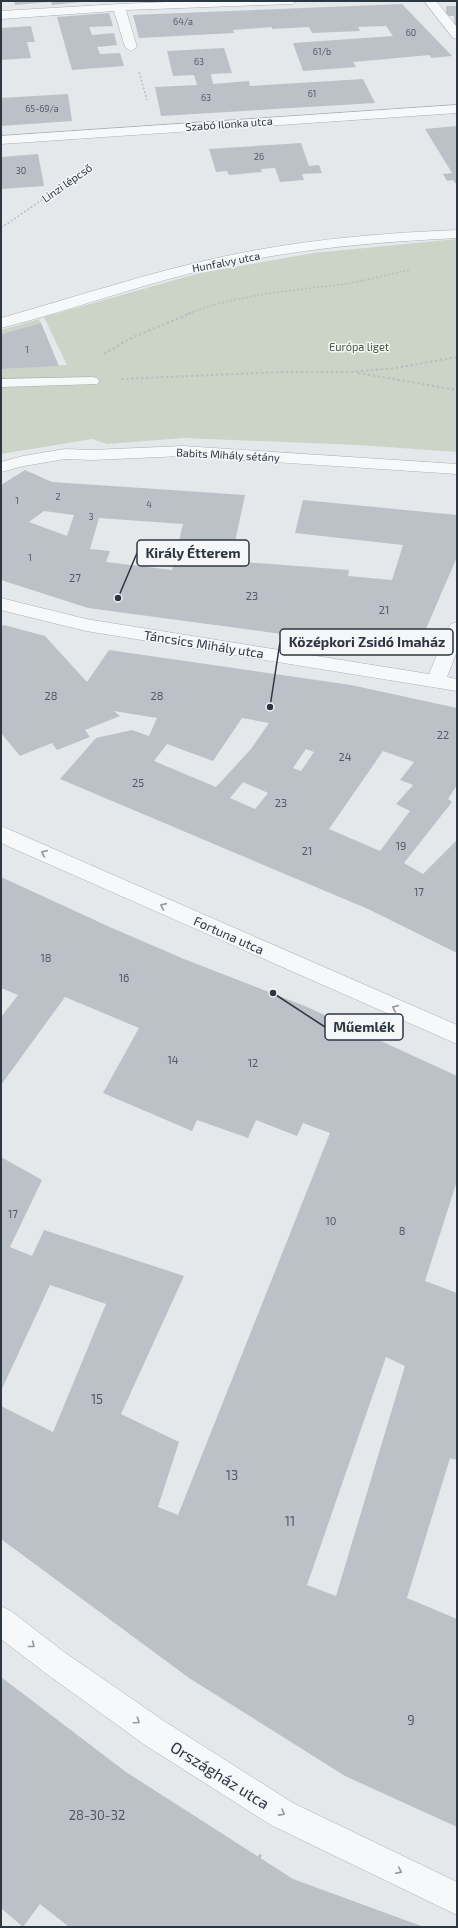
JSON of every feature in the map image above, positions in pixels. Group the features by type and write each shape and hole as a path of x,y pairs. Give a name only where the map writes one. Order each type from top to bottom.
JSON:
{"street":[{"path":"1,15 119,7 292,1"},
{"path":"430,1 457,35"},
{"path":"119,7 131,47"},
{"name":"Szabó Ilonka utca","path":"1,140 457,109"},
{"name":"Hunfalvy utca","path":"1,323 193,268 306,246 416,235 457,234"},
{"name":"Babits Mihály sétány","path":"1,467 23,461 65,454 92,455 183,452 349,461 457,469"},
{"name":"Táncsics Mihály utca","path":"1,604 86,625 457,685"},
{"path":"436,681 457,628"},
{"name":"Fortuna utca","path":"1,834 457,1035"},
{"name":"Országház utca","path":"1,1621 54,1662 156,1734 282,1814 457,1899"}],"lane":[{"path":"1,383 92,381"}],"path":[{"path":"131,47 148,104"},
{"name":"Linzi lépcső","path":"1,228 93,164"},
{"path":"129,339 208,306 293,289 339,285 415,269"},
{"path":"92,381 282,372 353,372 395,368 457,357"},
{"path":"353,372 457,390"}],"green space":[{"name":"Európa liget","path":"457,239 457,452 359,445 184,438 107,444 92,439 1,454 1,369 67,365 44,317 200,273 314,253"},
{"path":"39,319 41,323 1,334 1,330"}],"building":[{"path":"14,1 48,1 48,2 15,5"},
{"path":"51,1 81,1 81,2 52,5"},
{"path":"402,4 452,56 431,58 430,55 353,62 356,67 303,71 293,43 393,36 386,26 358,27 360,31 312,33 309,27 272,29 272,27 233,30 234,33 139,38 133,15"},
{"path":"446,6 457,6 457,27 455,27 454,16 446,16"},
{"path":"109,13 113,26 89,27 92,35 114,33 117,45 97,47 100,54 120,53 124,66 72,70 57,17"},
{"path":"31,26 35,42 27,42 31,58 1,60 1,28"},
{"path":"224,48 232,73 211,74 213,84 249,81 250,86 363,79 375,103 161,116 155,87 197,85 194,75 173,76 167,51"},
{"path":"68,94 72,121 1,126 1,98"},
{"path":"457,126 457,183 455,183 453,180 447,181 443,174 452,173 425,129"},
{"path":"301,143 309,166 319,165 322,173 302,174 304,180 280,182 275,168 261,169 262,172 229,175 227,171 216,172 209,149"},
{"path":"38,154 44,186 1,189 1,157"},
{"path":"41,323 59,366 1,369 1,334"},
{"path":"25,470 52,482 245,495 231,561 349,570 348,576 392,580 403,545 295,533 303,500 457,515 457,557 416,652 88,608 1,580 1,485","holes":["44,511 74,515 67,536 29,522","99,518 183,524 172,570 106,562 110,551 90,549"]},
{"path":"4,625 45,636 87,682 109,650 351,685 457,708 457,785 448,799 452,802 404,863 423,874 457,840 457,953 368,909 60,779 96,738 132,730 149,736 157,718 114,711 120,716 85,730 90,737 57,750 52,743 20,756 1,733 1,626","holes":["242,718 269,723 251,749 216,787 154,761 167,744 213,761","306,749 314,752 301,771 293,768","383,751 414,762 400,780 413,785 396,804 410,811 380,851 329,829","243,782 268,793 255,809 230,798"]},
{"path":"1,877 184,959 305,1006 457,1076 457,1181 425,1281 457,1293 457,1460 450,1458 407,1598 457,1619 457,1827 345,1776 189,1678 1,1539 1,1406 53,1432 106,1304 50,1285 1,1391 1,1157 42,1180 10,1247 32,1256 44,1230 184,1276 121,1414 179,1442 158,1507 178,1515 330,1133 303,1123 297,1136 256,1120 248,1138 197,1120 192,1131 103,1093 139,1028 65,997 1,1085 1,1017 18,995 1,988","holes":["386,1357 405,1366 336,1596 307,1585"]},
{"path":"1,1677 126,1772 293,1879 424,1927 69,1927 40,1904 23,1927 1,1908"}],"place":[{"name":"Király Étterem","path":"118,598"},
{"name":"Középkori Zsidó Imaház","path":"270,707"},
{"name":"Műemlék","path":"273,993"}]}
